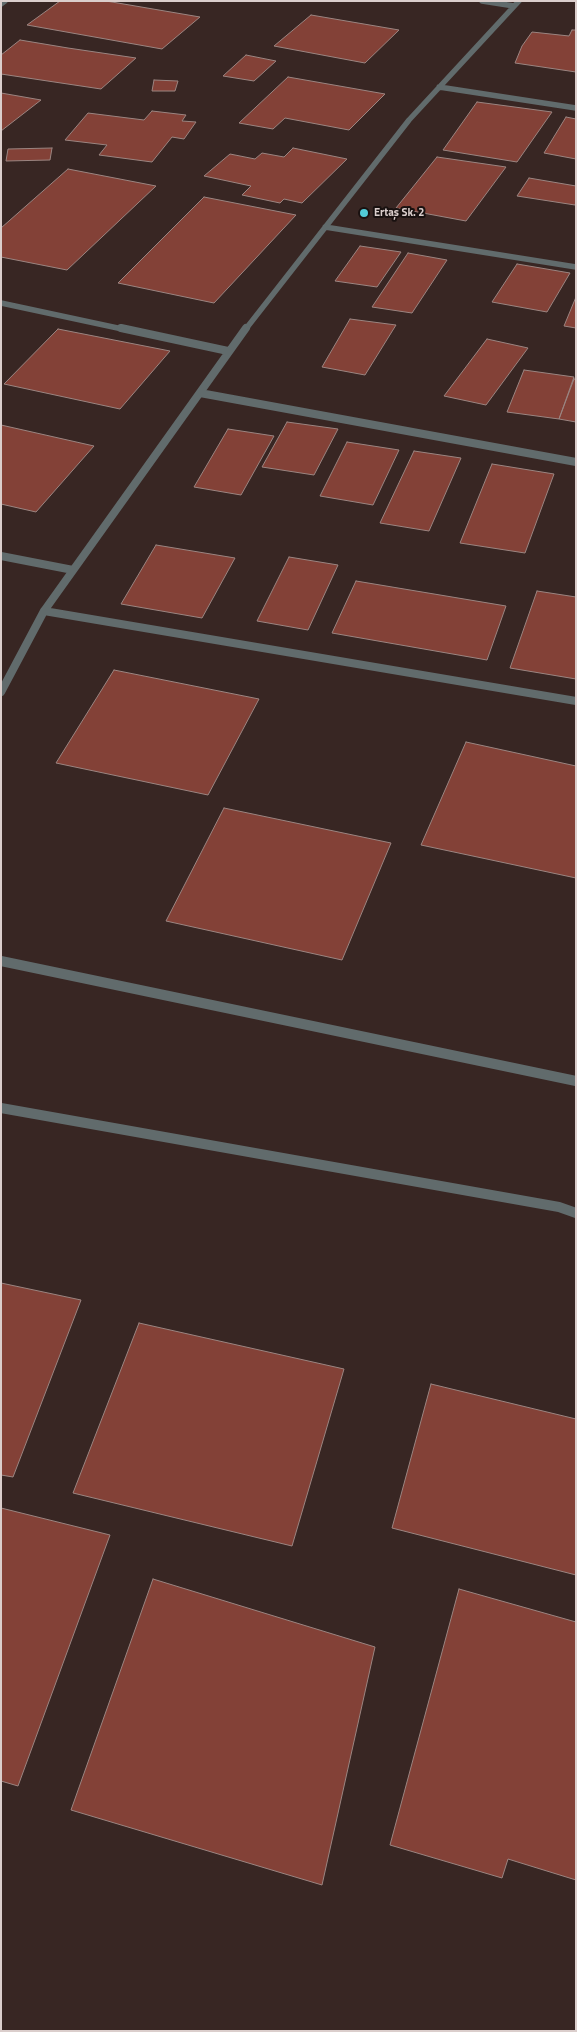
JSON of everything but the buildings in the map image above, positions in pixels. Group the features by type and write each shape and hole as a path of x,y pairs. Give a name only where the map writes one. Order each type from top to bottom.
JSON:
{"street":[{"path":"1,4 5,1"},
{"path":"482,1 517,4"},
{"path":"1,692 44,611 200,393 228,350 409,120 517,4"},
{"path":"439,87 576,108"},
{"path":"325,228 576,267"},
{"path":"1,304 228,350"},
{"path":"200,393 576,462"},
{"path":"1,556 73,570"},
{"path":"44,611 576,701"},
{"path":"1,961 576,1081"},
{"path":"1,1108 559,1207 576,1213"}],"place":[{"name":"Ertaş Sk. 2","path":"364,213"}]}
